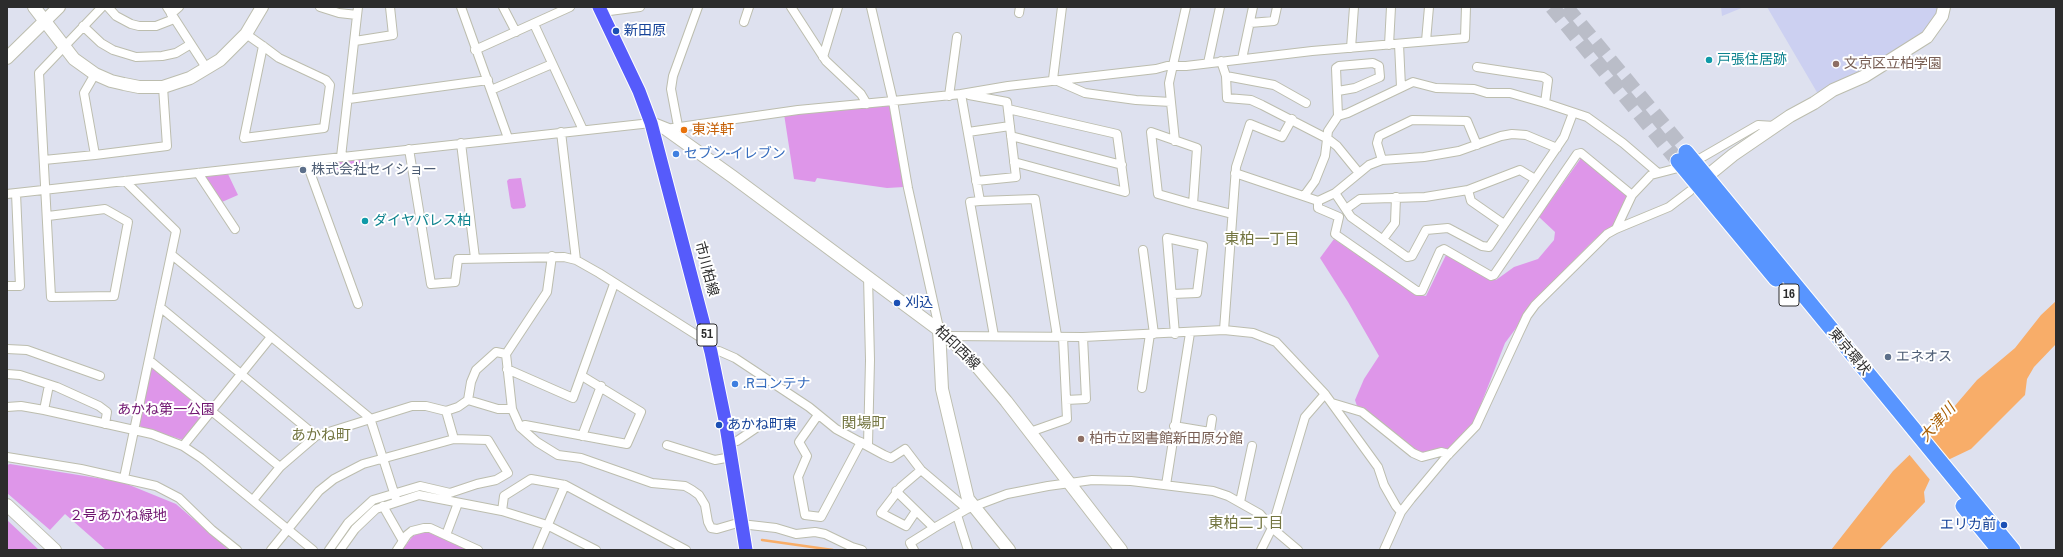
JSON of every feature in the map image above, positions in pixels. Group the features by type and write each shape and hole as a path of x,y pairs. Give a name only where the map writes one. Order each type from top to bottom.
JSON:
{"highway":[{"name":"東京環状","path":"1685,161 1954,486 2013,550"},
{"name":"東京環状","path":"1954,486 1999,550"}],"main road":[{"name":"市川柏線","path":"601,10 639,91 651,123 708,338 731,457 746,550"}],"street":[{"path":"34,7 63,46 83,66 95,74 111,81 139,87 163,87 190,78 207,69 232,50 246,34 262,7"},
{"path":"7,58 59,7"},
{"path":"48,216 105,210 128,222 114,296 52,297 39,72 102,7"},
{"path":"108,7 116,16 131,24 139,26 156,26 179,7"},
{"path":"320,7 339,13 357,11 349,99 341,157"},
{"path":"355,41 392,35 390,7"},
{"path":"461,7 475,50 488,80 508,138"},
{"path":"503,7 516,32"},
{"path":"475,50 570,7"},
{"path":"601,10 640,7"},
{"path":"698,7 673,76 671,89 672,127 893,101 949,96 1053,80 1242,58 1465,38 1466,7"},
{"path":"744,22 749,7"},
{"path":"792,7 823,57 861,94 867,104"},
{"path":"797,16 800,7"},
{"path":"823,57 838,7"},
{"path":"871,7 893,101 908,188 943,332 942,389 969,508"},
{"path":"1053,80 1062,7"},
{"path":"1175,141 1169,84 1186,7"},
{"path":"1208,63 1220,7"},
{"path":"1242,58 1253,7"},
{"path":"1250,23 1274,21 1277,7"},
{"path":"1351,48 1354,7"},
{"path":"1389,45 1391,7"},
{"path":"1426,41 1428,7"},
{"path":"1711,173 1733,154 1775,126 1833,90 1852,82 1912,48 1927,37 1935,28 1942,16 1944,7"},
{"path":"171,13 207,69"},
{"path":"534,24 583,130"},
{"path":"83,26 101,43 113,50 136,57 162,56 176,53 191,44"},
{"path":"246,34 263,46 279,58 326,80 330,85 324,128 244,138 263,46"},
{"path":"949,96 957,37"},
{"path":"1399,44 1401,87"},
{"path":"1221,61 1226,76 1227,98 1251,100 1292,119 1328,139 1337,146 1359,173"},
{"path":"1304,196 1315,181 1325,156 1328,131 1338,116 1338,91 1335,71 1339,66 1373,63 1379,66 1380,77 1355,88 1338,91"},
{"path":"491,90 552,64"},
{"path":"1477,67 1542,77 1548,80 1546,103"},
{"path":"94,155 84,93 95,74"},
{"path":"1226,76 1274,85 1306,103"},
{"path":"349,99 488,80"},
{"path":"1053,80 1085,93 1136,100 1171,102"},
{"path":"1338,116 1348,113 1413,82 1436,88 1474,89 1487,93 1510,93 1546,103 1591,119 1623,143 1657,172"},
{"path":"44,160 167,146 163,87"},
{"path":"965,94 1007,102 1008,109 1016,177 976,181"},
{"path":"965,94 968,132 980,201"},
{"path":"1008,109 1117,134 1125,192 1014,162"},
{"path":"1335,193 1351,217 1410,258 1426,230 1448,228 1486,247 1491,245 1557,148 1564,137 1573,113"},
{"path":"1224,330 1235,173 1250,124 1282,137 1292,119"},
{"path":"1382,160 1377,143 1379,136 1412,120 1467,121 1477,145"},
{"path":"7,286 20,286 11,194 198,172 651,123"},
{"name":"柏印西線","path":"651,123 672,127 943,332 987,378 1121,550"},
{"path":"1616,229 1632,195 1651,175 1685,161 1758,125 1775,126"},
{"path":"968,132 1010,126"},
{"path":"561,132 576,260"},
{"path":"1193,204 1197,148 1151,132 1158,194 1193,204 1232,214"},
{"path":"1235,173 1318,201 1335,193 1359,173 1382,160 1424,158 1459,151 1501,136 1512,134 1526,135 1557,148"},
{"path":"1011,136 1122,165"},
{"path":"460,143 475,258"},
{"path":"409,149 431,284 455,282 458,259 552,256 576,260 703,339 708,338"},
{"path":"1318,201 1318,208 1339,217 1335,234 1417,291 1422,291 1440,251 1444,249 1491,276 1494,275 1577,154 1581,153 1632,195"},
{"path":"306,161 358,304"},
{"path":"1346,209 1360,199 1425,197 1468,190 1520,170 1535,179"},
{"path":"198,172 235,228"},
{"path":"124,478 176,231 125,181"},
{"path":"1468,190 1471,201 1504,224"},
{"path":"1384,550 1402,512 1449,454 1476,426 1527,316 1588,251 1616,229 1669,207 1690,191"},
{"path":"1382,239 1395,223 1396,197"},
{"path":"994,336 970,202 1035,199 1060,336 1067,419 1030,432"},
{"path":"1172,294 1197,293 1203,246 1167,238 1175,334"},
{"path":"1142,388 1152,334 1143,250"},
{"path":"172,255 370,418 397,502"},
{"path":"552,256 547,292 506,354 506,369 512,409 520,427 537,442 558,455 581,458 652,483 685,486 699,495 705,505 708,522 711,528 716,529 741,523 776,528 796,534 815,532 825,534 852,547 862,550"},
{"path":"818,415 799,442 806,456 798,477 805,515 821,517 864,443 870,360 868,276"},
{"path":"506,369 573,398 614,284"},
{"path":"160,307 316,436"},
{"path":"943,332 994,336 1083,337 1175,334 1224,330 1253,332 1276,342 1325,394 1378,467 1384,485 1396,506 1402,512"},
{"path":"1166,485 1174,426 1190,333"},
{"path":"183,446 271,337"},
{"path":"1066,400 1086,399 1083,337"},
{"path":"7,349 27,350 100,376"},
{"path":"711,352 719,350 734,358 810,407 836,429 891,458 905,449 921,470 969,508 1009,550"},
{"path":"253,500 280,467 316,436 412,406 426,406 446,411 458,407 468,400 470,382 476,370 496,352 506,354"},
{"path":"149,360 280,467"},
{"path":"7,374 20,375 82,398 107,412 105,424"},
{"path":"520,427 525,425 627,444 641,412 601,386 582,376"},
{"path":"44,410 49,385"},
{"path":"582,436 601,386"},
{"path":"1262,550 1272,528 1305,417 1325,394"},
{"path":"468,400 498,409 512,409"},
{"path":"1332,403 1362,412 1413,453 1422,457 1441,452 1449,454"},
{"path":"7,407 21,406 44,410 134,430 168,439 183,446 201,458 313,550"},
{"path":"446,411 454,439"},
{"path":"1174,426 1210,432 1212,419"},
{"path":"728,442 736,441 759,426"},
{"path":"270,550 319,491 350,469 383,458 454,439 488,440 508,473 496,480 477,484 450,493 420,486 394,493 370,502 348,523 329,550"},
{"path":"667,445 715,460 731,457"},
{"path":"1240,502 1252,446"},
{"path":"7,457 81,469 156,486 179,498 212,530 237,550"},
{"path":"916,511 906,526 881,513 896,492 921,470"},
{"path":"502,511 504,496 530,479 565,485 686,550"},
{"path":"914,550 910,543 969,508 1007,494 1069,483 1099,480 1166,485 1213,491 1228,496 1260,514 1272,528 1298,550"},
{"path":"537,550 565,485"},
{"path":"896,492 934,528"},
{"path":"340,550 356,529 376,509 419,495 502,511 547,525 596,550"},
{"path":"446,535 458,503"},
{"path":"7,505 55,550"},
{"path":"383,506 403,541"},
{"path":"957,515 968,550"},
{"path":"397,550 412,531 430,528 478,550"},
{"path":"668,550 673,542"}],"shaded area":[{"path":"1721,7 1744,7 1722,16"},
{"name":"文京区立柏学園","path":"1767,7 1937,7 1938,15 1925,34 1818,94"},
{"path":"2056,301 2056,344 2034,367 2027,379 2025,395 1971,449 1950,459 1930,479 1924,492 1925,502 1879,550 1831,550 1893,471 1929,436 1977,380 2015,348 2041,315"}],"green space":[{"path":"889,103 904,187 887,188 817,178 815,182 794,179 784,114"},
{"path":"361,157 363,168 337,175 333,160"},
{"path":"1581,158 1627,195 1614,225 1594,240 1545,289 1505,343 1474,422 1447,451 1424,454 1402,447 1360,415 1355,400 1364,379 1379,356 1348,302 1320,258 1334,239 1418,295 1426,296 1446,255 1496,280 1514,267 1538,259 1554,240 1555,232 1539,217"},
{"path":"228,174 238,195 222,202 204,177"},
{"path":"521,178 526,206 524,208 513,209 511,207 507,181 509,179"},
{"name":"あかね第一公園","path":"154,368 204,410 205,413 183,440 141,427 139,425 151,369"},
{"name":"２号あかね緑地","path":"10,464 122,482 176,504 229,550 106,550 65,514 50,530 7,493 7,465"},
{"path":"7,520 39,550 7,550"},
{"path":"424,531 468,550 402,550 413,536"}],"pier":[{"path":"1927,435 1949,463 1931,481 1908,453"}],"waterway":[{"path":"762,540 833,550"}],"tunnel":[{"path":"1552,7 1678,161"},
{"path":"1566,7 1686,152"}],"place":[{"name":"新田原","path":"616,31"},
{"name":"戸張住居跡","path":"1709,60"},
{"name":"文京区立柏学園","path":"1836,64"},
{"name":"東洋軒","path":"684,130"},
{"name":"セブン-イレブン","path":"676,154"},
{"name":"株式会社セイショー","path":"303,170"},
{"name":"ダイヤパレス柏","path":"365,221"},
{"name":"刈込","path":"897,303"},
{"name":"エネオス","path":"1888,357"},
{"name":".Rコンテナ","path":"735,384"},
{"name":"あかね町東","path":"719,425"},
{"name":"柏市立図書館新田原分館","path":"1081,439"},
{"name":"エリカ前","path":"2004,525"}],"district":[{"name":"東柏一丁目","path":"1262,240"},
{"name":"関場町","path":"864,424"},
{"name":"あかね町","path":"321,436"},
{"name":"東柏二丁目","path":"1246,524"}],"water label":[{"name":"大津川","path":"1938,423"}]}
